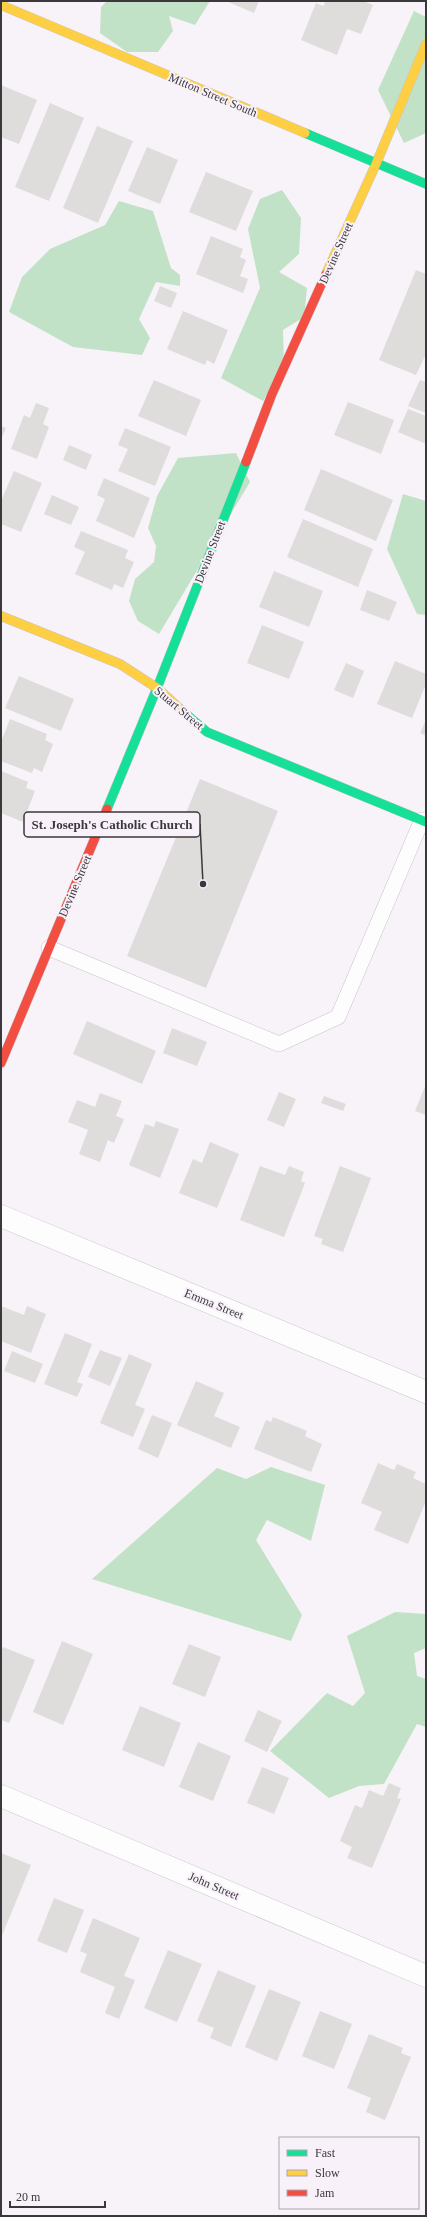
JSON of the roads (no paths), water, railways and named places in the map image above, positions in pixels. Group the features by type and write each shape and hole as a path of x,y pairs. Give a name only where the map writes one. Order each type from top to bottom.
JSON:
{"street":[{"name":"Mitton Street South","path":"1,5 426,184"},
{"name":"Devine Street","path":"1,1063 157,688 272,394 376,164 426,44"},
{"name":"Stuart Street","path":"1,616 120,664 157,688 207,732 424,821"},
{"name":"Emma Street","path":"1,1216 426,1392"},
{"name":"John Street","path":"1,1796 426,1976"}],"lane":[{"path":"49,948 279,1044 338,1017 424,821"}],"place":[{"name":"St. Joseph's Catholic Church","path":"203,884"}]}
